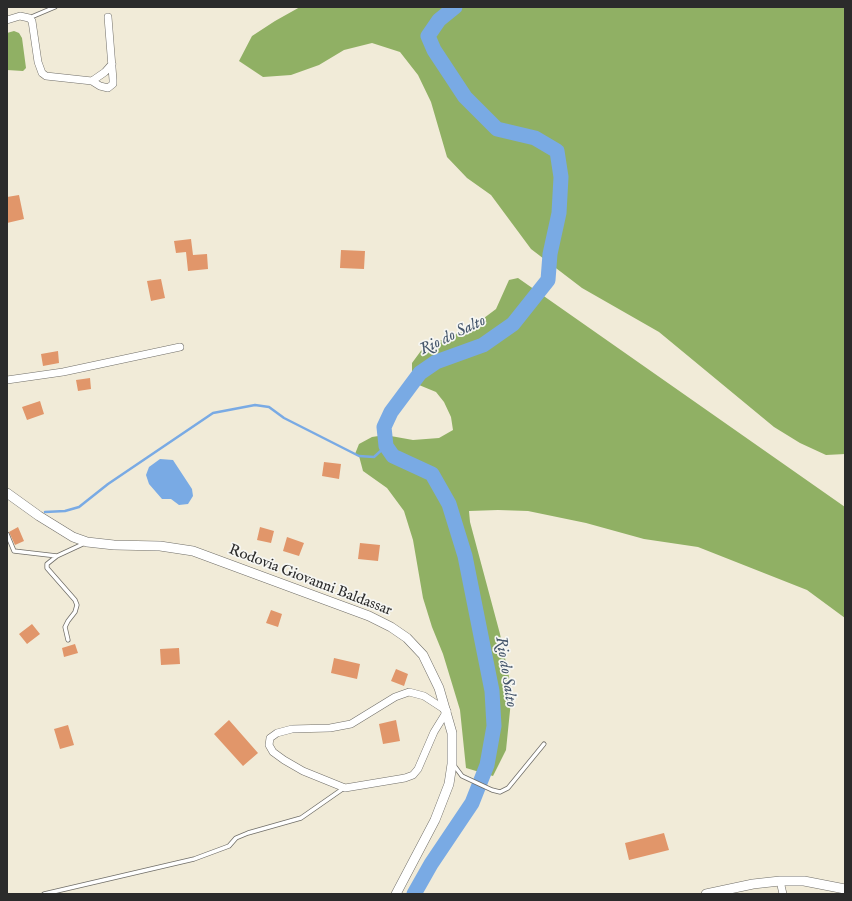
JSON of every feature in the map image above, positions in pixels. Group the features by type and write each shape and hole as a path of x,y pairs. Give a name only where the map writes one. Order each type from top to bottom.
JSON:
{"street":[{"path":"7,20 20,16 29,18 34,25 38,62 42,73 51,77 92,81 104,87 111,86 113,80 108,17"},
{"path":"92,81 105,72 112,64"},
{"path":"7,380 63,372 180,347"},
{"name":"Rodovia Giovanni Baldassar","path":"7,493 59,529 87,542 114,545 160,546 193,551 369,616 391,627 407,638 423,655 433,673 447,711 452,733 452,764 449,784 435,820 396,894"},
{"path":"410,692 424,696 447,711 434,732 422,762 413,775 406,778 344,788 317,778 284,760 273,752 269,745 270,738 277,732 292,729 330,728 351,724 395,697 410,692"},
{"path":"780,881 783,894"},
{"path":"706,894 753,884 780,881 804,881 845,889"}],"lane":[{"path":"29,18 55,7"},
{"path":"7,534 14,551 57,556"},
{"path":"68,640 65,627 75,612 77,605 75,600 47,568 47,564 57,556 87,542"},
{"path":"452,764 462,776 492,790 500,792 508,788 544,744"},
{"path":"44,894 194,859 228,846 236,838 248,833 301,818 344,788"}],"green space":[{"path":"300,7 845,7 845,454 826,455 800,443 774,427 659,332 582,288 531,249 491,195 467,178 447,157 431,102 418,75 400,52 372,43 344,50 319,65 291,75 263,77 239,61 252,36"},
{"path":"14,31 19,33 22,38 26,68 23,71 7,70 7,33"},
{"path":"518,278 845,507 845,618 807,590 698,547 644,539 586,523 528,511 469,511 470,522 500,634 512,691 506,750 493,776 466,768 460,710 443,654 432,627 423,598 413,540 404,511 387,488 363,471 359,456 355,454 359,444 372,437 385,435 413,440 439,438 453,430 451,417 444,402 436,392 419,385 412,376 412,363 423,348 472,327 496,309 509,280"}],"water":[{"path":"160,459 173,460 192,489 193,496 188,504 179,505 171,499 162,499 149,484 146,475 149,467"}],"building":[{"path":"19,195 24,219 7,223 7,197"},
{"path":"191,239 193,255 207,254 208,269 188,271 186,252 176,253 174,241"},
{"path":"341,250 365,251 364,269 340,268"},
{"path":"161,279 165,298 151,301 147,281"},
{"path":"58,351 59,363 43,366 41,354"},
{"path":"90,378 91,389 78,391 76,380"},
{"path":"40,401 44,414 27,420 22,407"},
{"path":"324,462 341,464 339,479 322,476"},
{"path":"18,527 24,541 15,545 9,532"},
{"path":"260,527 274,531 271,543 257,540"},
{"path":"287,537 304,543 299,556 283,551"},
{"path":"360,543 380,545 378,561 358,559"},
{"path":"271,610 282,614 278,627 266,623"},
{"path":"32,624 40,634 27,644 19,634"},
{"path":"75,644 78,653 64,657 62,648"},
{"path":"179,648 180,664 161,665 160,649"},
{"path":"334,658 360,664 357,679 331,673"},
{"path":"396,669 408,674 404,686 391,681"},
{"path":"229,720 258,753 243,766 214,734"},
{"path":"396,720 400,741 383,744 379,724"},
{"path":"68,725 74,745 60,749 54,729"},
{"path":"664,833 669,850 629,860 625,843"}],"waterway":[{"name":"Rio do Salto","path":"414,894 431,864 472,803 487,765 494,726 492,691 465,556 449,504 432,474 393,456 386,446 384,427 391,412 420,373 436,362 483,345 513,324 548,280 550,254 559,213 561,177 557,151 535,138 497,129 465,97 434,50 428,36 439,20 455,7"},
{"path":"45,512 65,511 79,507 108,484 213,413 255,405 269,407 284,418 359,456 374,457 386,446"}]}
